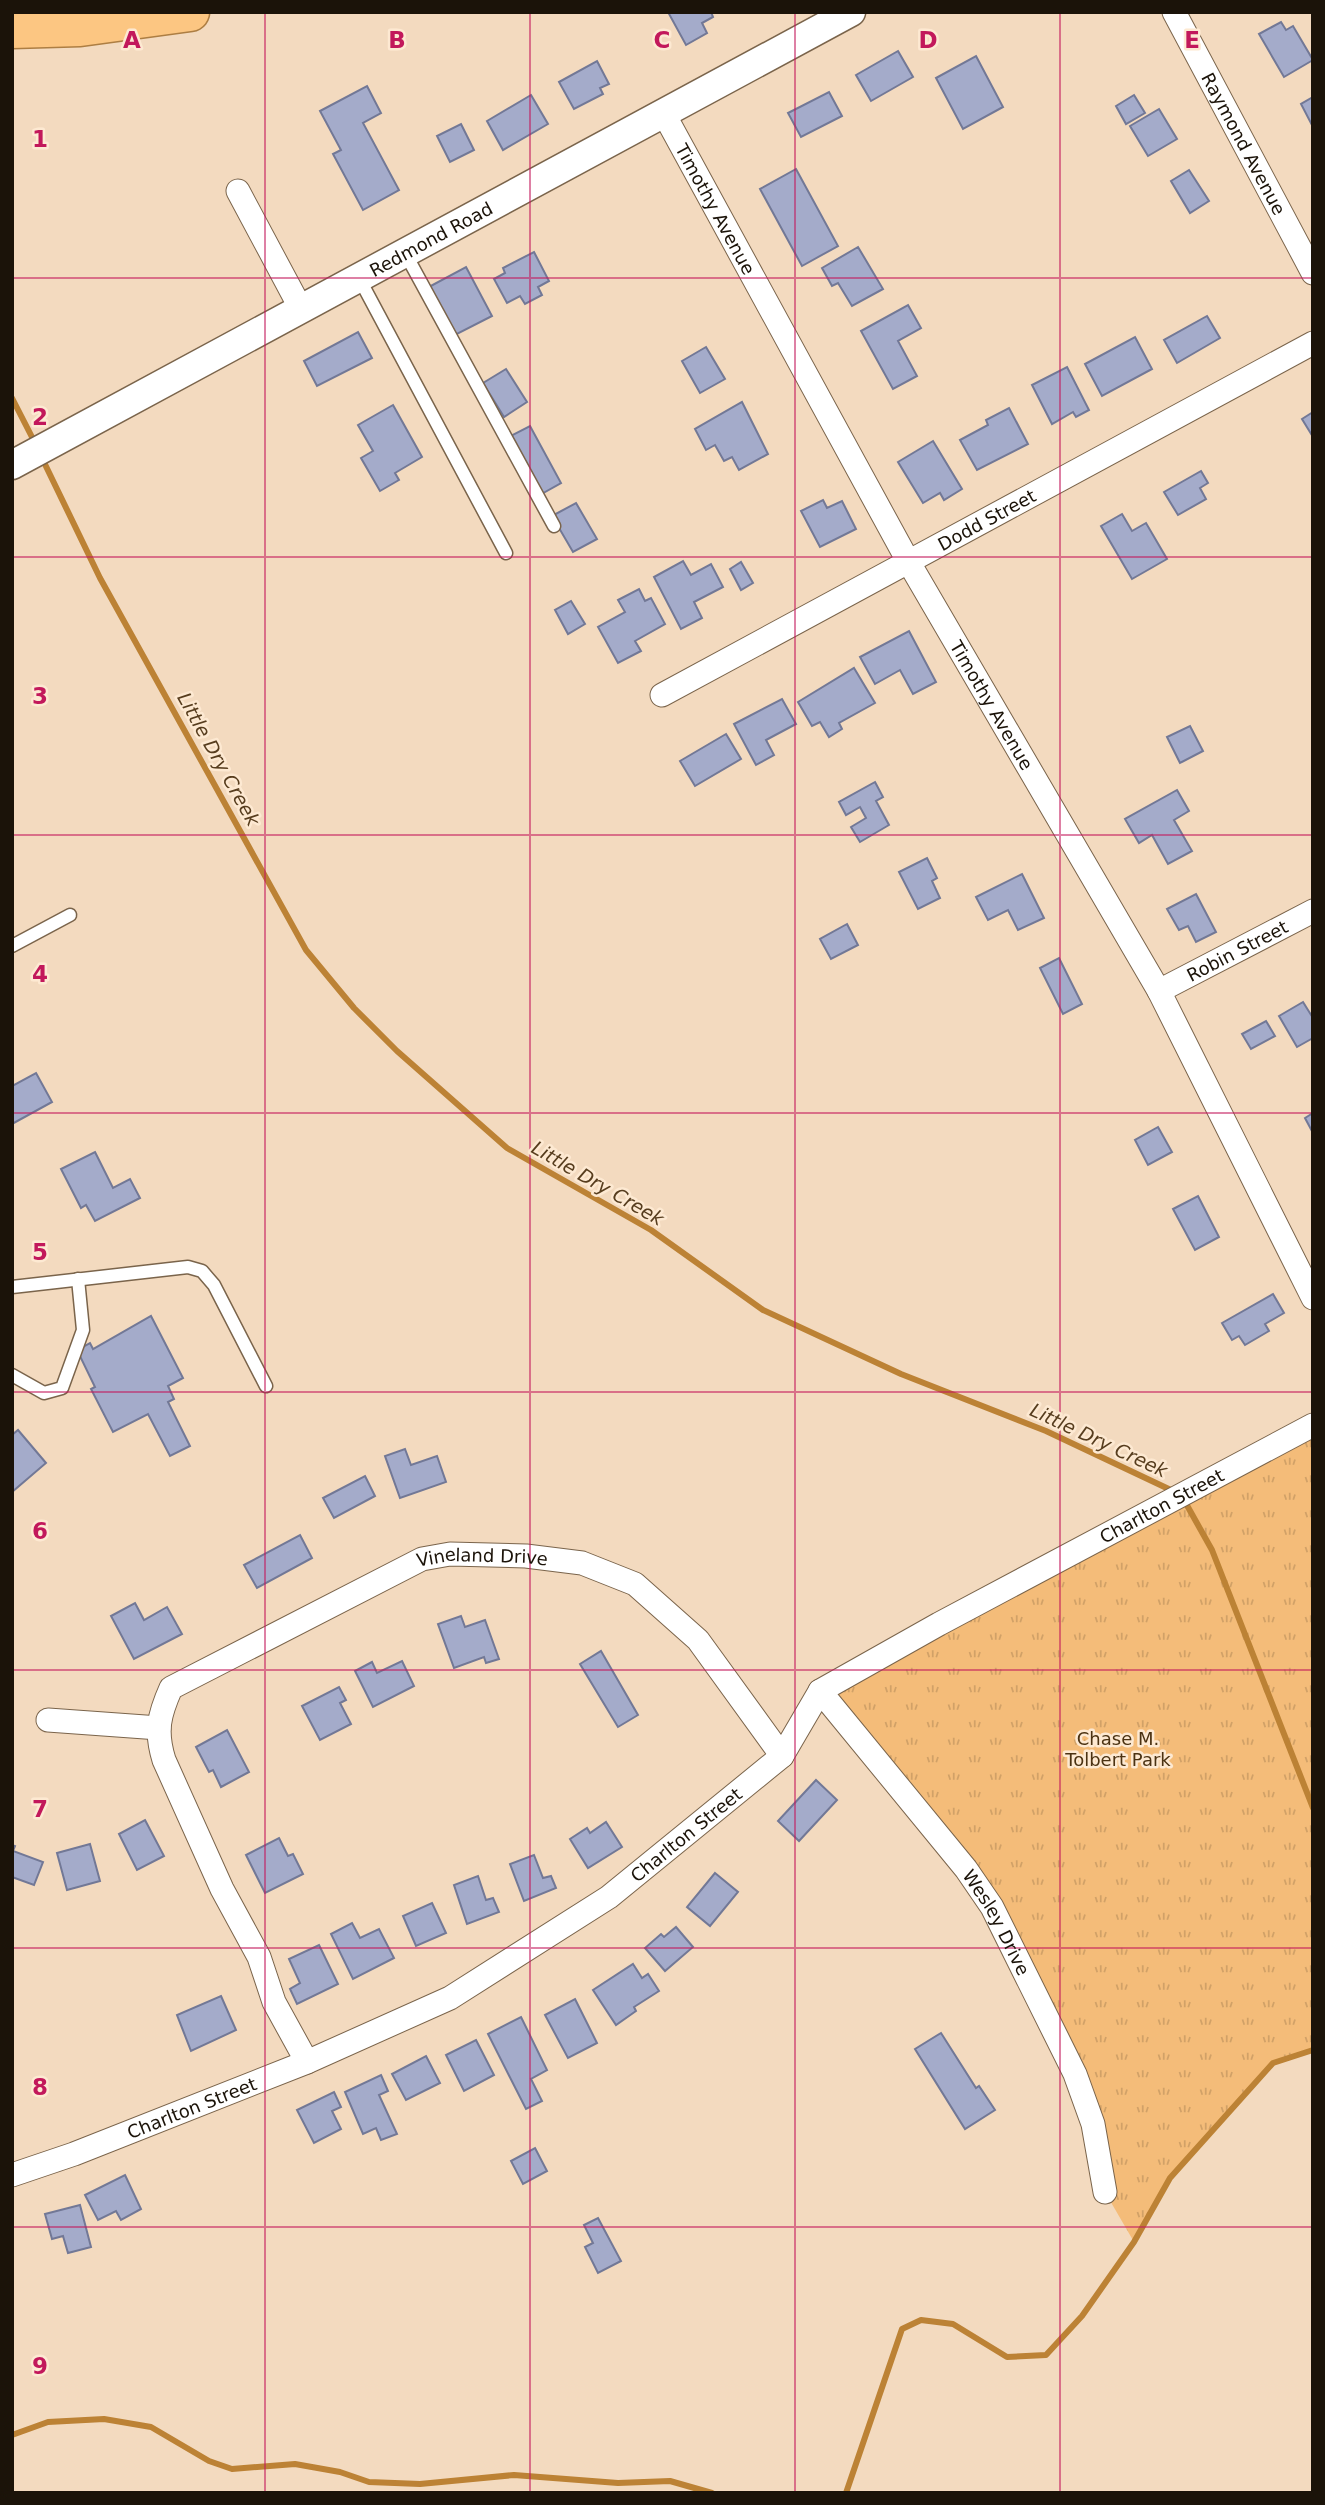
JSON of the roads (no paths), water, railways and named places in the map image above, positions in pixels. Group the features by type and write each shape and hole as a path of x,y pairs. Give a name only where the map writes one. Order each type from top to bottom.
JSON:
{"highway":[{"path":"12,29 80,27 190,12"}],"street":[{"name":"Redmond Road","path":"12,465 851,12"},
{"name":"Raymond Avenue","path":"1174,12 1313,273"},
{"name":"Timothy Avenue","path":"664,114 908,561 1159,991 1313,1298"},
{"path":"238,191 301,309"},
{"name":"Dodd Street","path":"662,695 1313,343"},
{"name":"Robin Street","path":"1159,991 1313,911"},
{"name":"Charlton Street","path":"12,2175 74,2154 307,2062 450,1998 609,1897 782,1756 820,1691 987,1598 1313,1425"},
{"name":"Vineland Drive","path":"307,2062 274,2002 258,1957 222,1889 164,1760 159,1742 159,1714 171,1688 422,1559 450,1554 526,1556 582,1563 635,1584 698,1640 782,1756"},
{"name":"Wesley Drive","path":"820,1691 966,1869 992,1907 1074,2074 1093,2124 1105,2192"},
{"path":"48,1720 159,1728"}],"lane":[{"path":"405,253 554,526"},
{"path":"359,278 506,553"},
{"path":"12,946 70,915"},
{"path":"12,1287 188,1267 202,1271 214,1285 266,1386"},
{"path":"12,1375 44,1393 62,1388 83,1330 78,1279"}],"waterway":[{"name":"Little Dry Creek","path":"12,398 35,443"},
{"name":"Little Dry Creek","path":"41,456 100,578 306,950 354,1008 397,1051 507,1148 651,1230 763,1310 901,1374 1046,1431 1173,1491"},
{"name":"Little Dry Creek","path":"1184,1500 1212,1550 1313,1808"},
{"path":"846,2493 902,2329 921,2320 953,2324 1007,2357 1046,2355 1082,2316 1134,2242 1170,2178 1273,2063 1313,2050"},
{"path":"12,2435 48,2422 104,2419 151,2427 209,2461 232,2469 295,2464 340,2472 369,2482 420,2484 514,2475 618,2483 670,2481 712,2493"}],"park label":[{"name":"Chase M. Tolbert Park","path":"1118,1748"}]}
